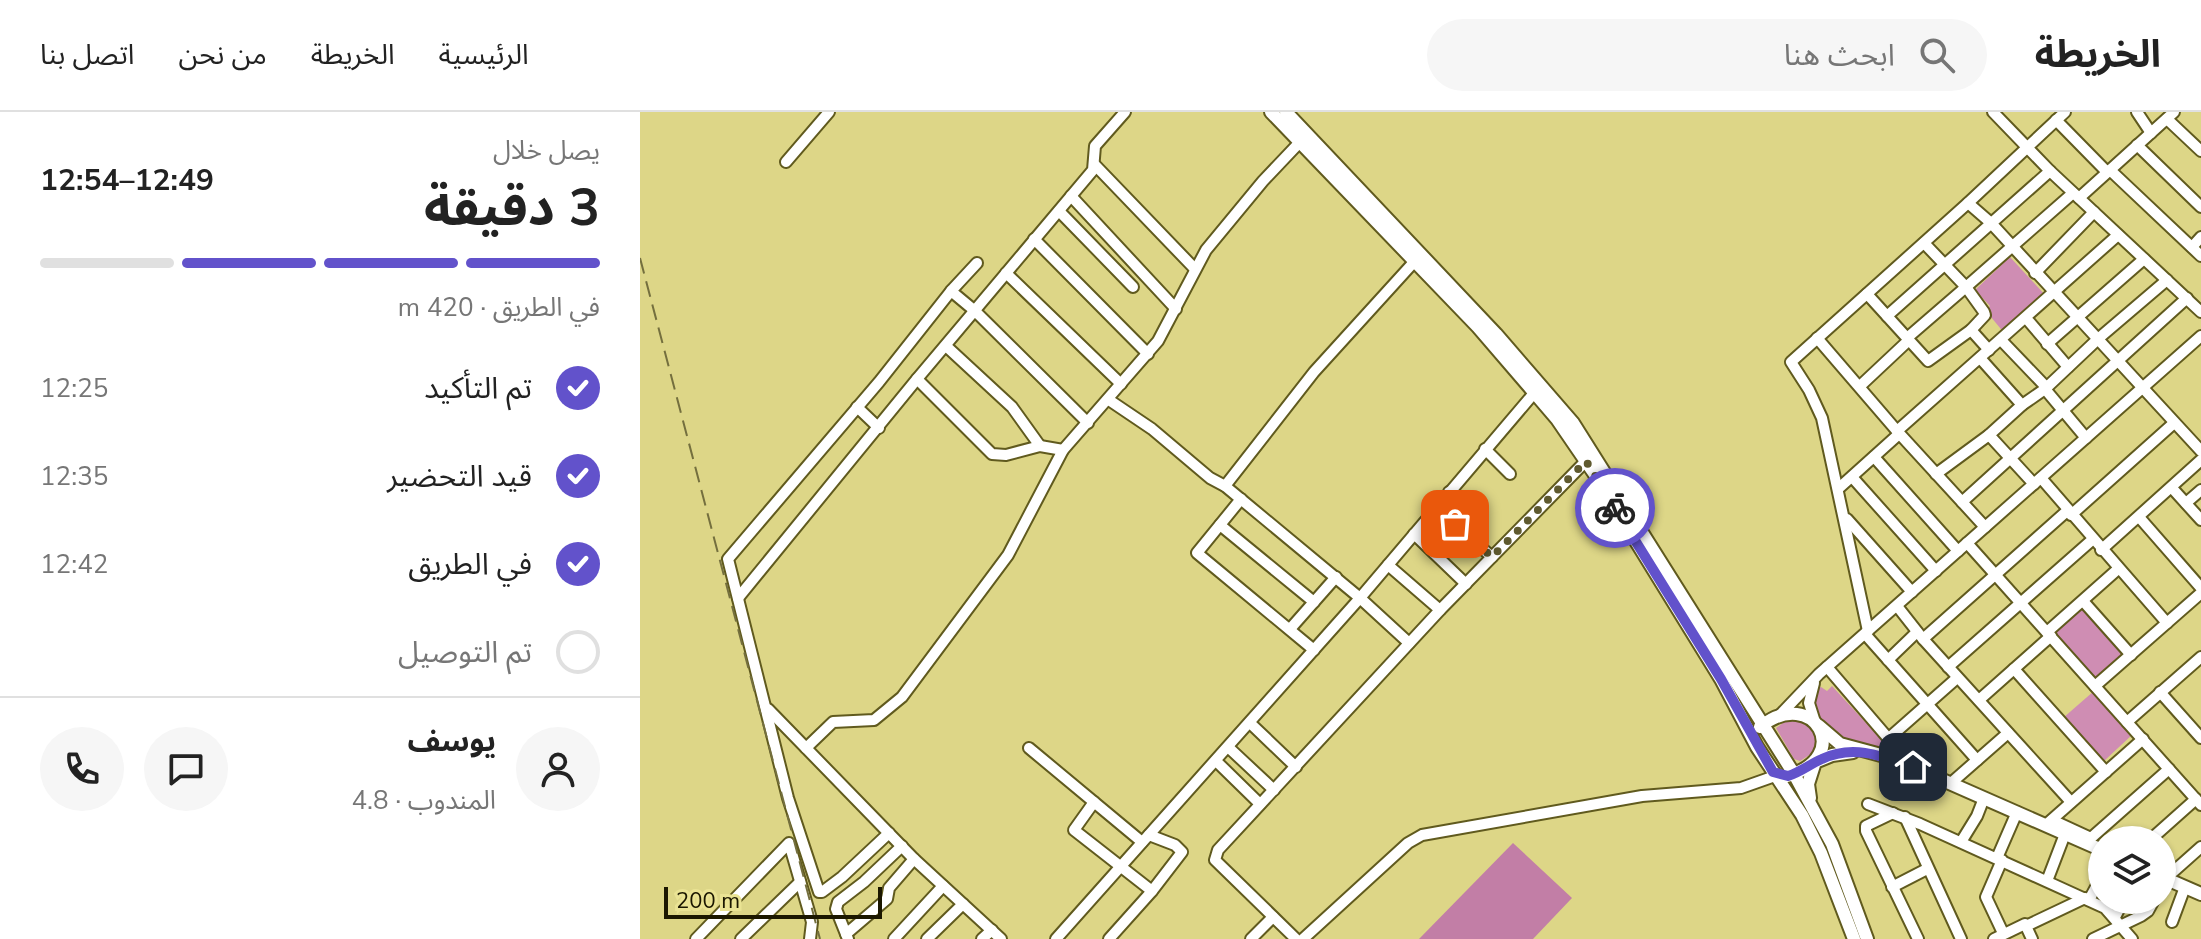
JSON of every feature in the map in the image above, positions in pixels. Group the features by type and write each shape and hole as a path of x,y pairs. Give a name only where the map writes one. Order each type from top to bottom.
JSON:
{"main road":[{"path":"1271,112 1535,392 1586,461 1721,679 1757,747 1802,815 1821,853 1854,939"},
{"path":"1286,112 1554,398 1610,481 1812,805 1832,844 1867,939"},
{"path":"1757,747 1756,734 1763,724 1795,712 1806,715 1832,740 1913,767 2049,823 2088,844"},
{"path":"1812,805 1808,784 1823,743 1817,724"},
{"path":"1773,772 1780,776 1794,774 1832,755 1860,751"},
{"path":"2176,884 2201,894"}],"street":[{"path":"786,162 829,112"},
{"path":"738,598 1071,196 1095,165 1095,146 1125,112"},
{"path":"1993,112 2026,148 2201,312"},
{"path":"2137,112 2151,133"},
{"path":"1977,760 1866,632 1845,516 1822,418 1791,362 2062,114 2109,171 2201,256"},
{"path":"1860,386 1966,287 2109,171 2170,115 2201,151"},
{"path":"806,748 833,722 874,720 902,697 1008,555 1063,450 1148,354 1215,239 1300,142"},
{"path":"2137,145 2201,207"},
{"path":"1095,165 1195,269"},
{"path":"1887,316 2050,171"},
{"path":"1071,196 1176,309"},
{"path":"1968,203 1991,223 2201,451"},
{"path":"1059,211 1133,287"},
{"path":"2035,273 2094,212"},
{"path":"1839,488 2118,235"},
{"path":"2192,247 2201,237"},
{"path":"1034,239 1148,354"},
{"path":"1867,294 1928,361 1971,330 1985,315 1984,312 1966,287 1924,243"},
{"path":"2047,344 2144,259"},
{"path":"1225,486 1314,372 1414,262"},
{"path":"889,833 842,877 819,892 788,798 727,564 728,557 977,263"},
{"path":"1006,273 1121,384"},
{"path":"1936,474 2046,389 2099,338 2167,280"},
{"path":"951,291 1088,423"},
{"path":"1962,502 2187,298"},
{"path":"2026,318 2068,367"},
{"path":"1971,330 1989,350"},
{"path":"1779,716 1866,632 2201,336"},
{"path":"1817,338 1985,527"},
{"path":"2001,340 2086,438"},
{"path":"946,346 1012,407 1040,446"},
{"path":"1980,358 2022,405"},
{"path":"917,379 992,454 1006,455 1040,446 1063,450"},
{"path":"1056,939 1360,598 1535,392"},
{"path":"1109,400 1152,429 1210,478 1225,486 1336,577 1409,643"},
{"path":"857,407 879,428"},
{"path":"1888,660 2174,423"},
{"path":"1989,435 2069,513 2167,623"},
{"path":"1485,449 1510,474"},
{"path":"1874,457 1958,551"},
{"path":"2101,550 2201,460"},
{"path":"1296,939 1215,860 1218,850 1440,610 1586,461"},
{"path":"1852,477 1936,571"},
{"path":"2172,488 2201,520"},
{"path":"2186,503 2201,490"},
{"path":"1449,492 1474,515"},
{"path":"1241,499 1197,553 1314,650"},
{"path":"1436,508 1492,557"},
{"path":"1845,516 1912,592"},
{"path":"2095,686 2201,591 2139,517"},
{"path":"1220,525 1314,602"},
{"path":"1414,534 1466,584"},
{"path":"1948,667 2092,540"},
{"path":"1967,543 2198,802 2168,826"},
{"path":"1388,565 1440,610"},
{"path":"1979,700 2118,569"},
{"path":"1290,629 1336,577"},
{"path":"2083,601 2131,655"},
{"path":"1897,606 1957,678 2071,802"},
{"path":"2127,722 2199,663"},
{"path":"2014,669 2106,772"},
{"path":"1817,724 1809,696 1823,671"},
{"path":"1823,671 1913,767"},
{"path":"1889,738 1957,678"},
{"path":"2160,692 2201,738"},
{"path":"767,708 914,859 1001,939"},
{"path":"1250,723 1296,767"},
{"path":"1951,783 2008,733"},
{"path":"2143,739 2049,823 2091,838 2169,769"},
{"path":"1228,747 1274,790"},
{"path":"1029,748 1145,839 1175,845 1182,852 1109,939"},
{"path":"1216,761 1260,804"},
{"path":"1303,939 1399,851 1422,835 1642,796 1741,788 1773,772"},
{"path":"1961,842 1984,798"},
{"path":"1094,802 1074,830 1152,891"},
{"path":"1868,804 1905,817 2105,908 2132,939"},
{"path":"2017,812 1986,897 1999,936 2087,899"},
{"path":"1893,813 1866,826 1866,831 1918,939"},
{"path":"1905,817 1961,939"},
{"path":"2047,881 2065,834"},
{"path":"696,939 787,843 790,844 812,922 810,939"},
{"path":"902,846 838,902 836,909 847,936 887,899 889,888 914,859"},
{"path":"2176,869 2201,847"},
{"path":"1892,887 1927,869"},
{"path":"741,939 800,882"},
{"path":"894,939 943,886"},
{"path":"2172,922 2185,887"},
{"path":"927,939 963,904"},
{"path":"2119,921 2121,914"},
{"path":"2093,939 2119,921 2139,914"},
{"path":"1251,939 1273,917"},
{"path":"2026,926 2032,939"},
{"path":"982,939 992,930"}],"shaded area":[{"path":"2010,257 2047,297 2005,334 1986,311 1990,306 1975,290"},
{"path":"2082,605 2126,654 2095,681 2052,631"},
{"path":"1832,686 1890,752 1837,735 1819,718 1817,689 1821,687 1827,691"},
{"path":"2094,691 2133,734 2103,762 2063,718"},
{"path":"1800,720 1814,728 1817,739 1810,755 1800,761 1794,759 1776,728 1786,721"},
{"path":"1513,843 1572,898 1533,939 1419,939"}],"railway":[{"path":"640,258 820,939"}],"way so far":[{"path":"1455,524 1492,557 1586,461 1615,508"}],"route":[{"path":"1615,508 1721,679 1773,772 1788,776 1824,757 1860,751 1913,767"}]}
